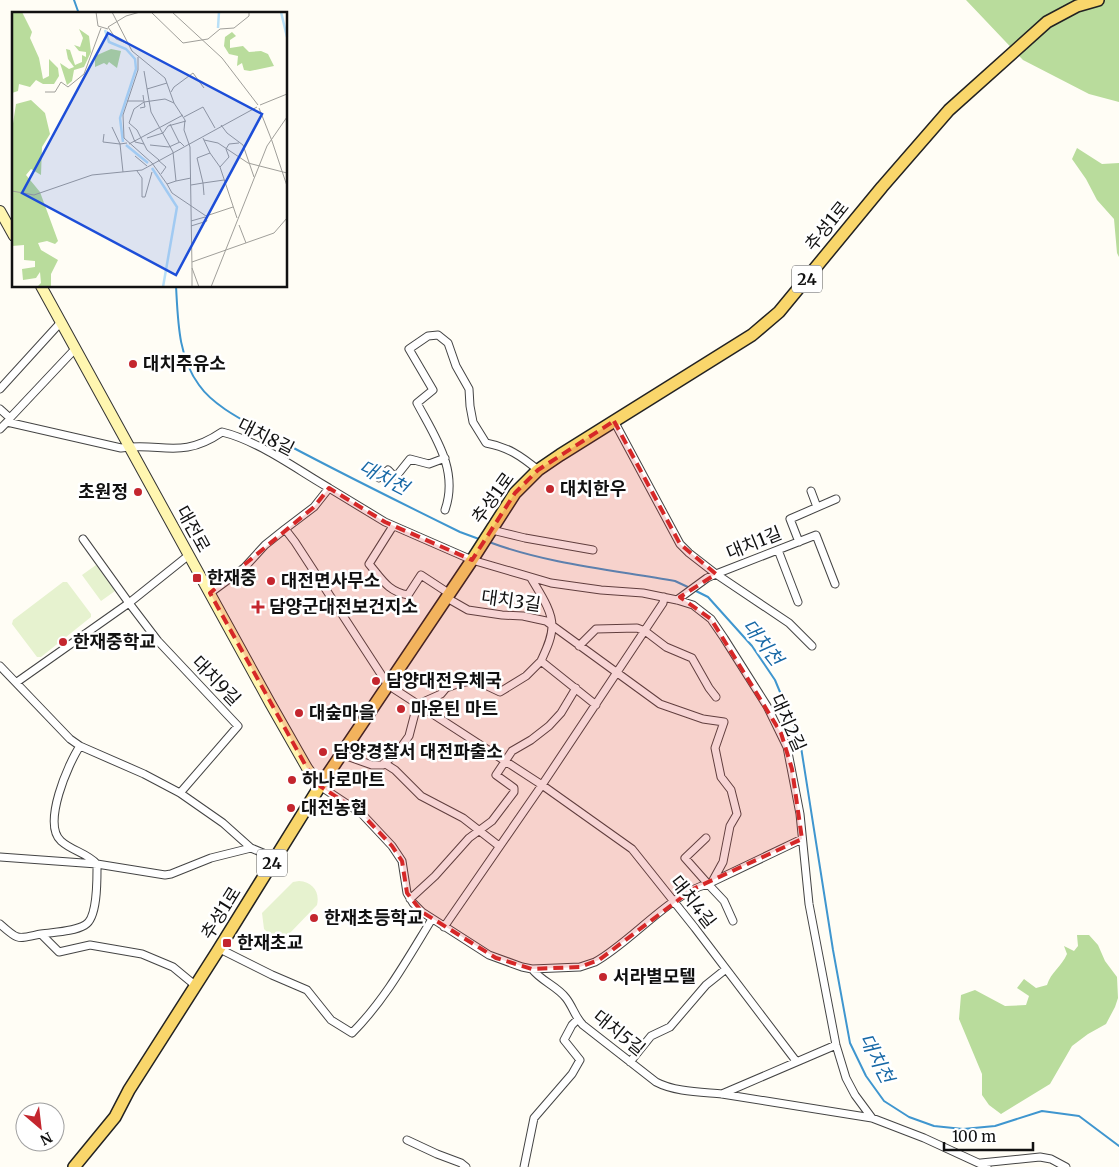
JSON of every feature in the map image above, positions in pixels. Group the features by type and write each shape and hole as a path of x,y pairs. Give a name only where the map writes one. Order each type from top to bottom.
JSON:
{"main road":[{"name":"추성1로","path":"74,1167 115,1117 129,1090 220,949 320,786 515,493 538,470 752,335 779,312 882,187 949,110 1048,22 1077,6 1098,0"}],"street":[{"path":"0,211 12,232"},
{"name":"대전로","path":"42,288 307,768 320,786"},
{"path":"0,389 61,322"},
{"path":"445,510 449,499 448,468 442,448 416,403 433,390 409,349 428,336 438,335 448,343 456,366 469,389 473,422 486,443 502,446 538,470"},
{"path":"0,429 76,348"},
{"path":"0,409 8,420"},
{"name":"대치8길","path":"8,420 121,448 189,448 202,444 222,432 231,434 268,452 393,526 472,560"},
{"name":"대치1길","path":"614,421 680,544 689,554 716,574 816,535 835,584"},
{"path":"379,478 388,470 394,476 398,474 410,459 429,464 445,458"},
{"path":"210,593 244,568 265,545 314,507 328,488"},
{"path":"811,491 817,507"},
{"path":"799,542 790,519 836,499"},
{"name":"대치3길","path":"393,526 369,564 382,580 395,591 408,594 421,575 468,610 523,616 546,621 660,704 703,719 724,722 716,748 721,777 731,790 737,814 730,826 723,862 710,883"},
{"path":"285,529 388,685"},
{"path":"492,530 594,550"},
{"path":"84,539 129,603"},
{"path":"778,550 798,602"},
{"path":"17,682 129,603 189,555"},
{"name":"대치2길","path":"472,560 551,583 592,589 644,593 664,597 680,597 711,620 724,638 767,706 787,747 800,814 809,904 836,1044 846,1078 872,1118"},
{"path":"680,597 716,574 789,624 812,646"},
{"path":"342,754 376,765 384,763 399,750 409,736 415,713 423,702 441,694 446,688 460,683 471,681 481,683 500,692 526,676 541,661 552,625 546,605 532,578"},
{"path":"444,927 618,673 663,603 664,597"},
{"name":"대치9길","path":"129,603 158,641 238,726 180,793"},
{"path":"579,646 596,629 637,628 645,631 666,647 692,658 716,697"},
{"path":"541,661 596,705"},
{"path":"0,666 70,739 80,746 144,774 180,793 223,823 251,848 275,858"},
{"name":"대치4길","path":"388,685 542,785 632,849 796,1061"},
{"path":"320,786 362,814 392,846 402,861 405,886 410,899 435,876 469,838 495,818 514,792 514,788 496,775 504,761 512,751 526,744 549,726 565,709 576,688"},
{"path":"0,924 18,939 80,927 88,922 94,904 97,864 92,858 62,842 56,834 55,828 56,807 66,771 80,746"},
{"path":"384,763 421,796 454,812 499,846"},
{"path":"706,838 685,858 710,883 724,901 733,921"},
{"path":"532,968 580,967 595,962 693,889 710,883 802,839"},
{"path":"0,857 97,864 165,875 211,858 251,848"},
{"name":"대치5길","path":"410,899 432,919 489,955 532,968 536,974 566,998 583,1025 656,1082 664,1086 872,1118 924,1138 984,1165"},
{"path":"220,949 307,990 331,1020 352,1033 365,1020 398,972 405,965 432,919"},
{"path":"41,934 59,952 90,945 142,954 172,966 196,986"},
{"path":"630,1062 650,1036 670,1027 706,985 726,969"},
{"path":"524,1167 534,1118 572,1074 580,1060 564,1040 572,1025 578,1019"},
{"path":"722,1094 836,1044"},
{"path":"407,1140 461,1163 466,1167"},
{"path":"984,1165 1040,1157 1051,1158 1066,1167"}],"highlighted area":[{"path":"614,421 680,544 716,574 680,597 711,619 781,733 792,769 802,839 693,889 599,960 580,967 532,969 496,958 422,912 407,893 402,861 392,846 362,814 320,786 307,768 210,593 314,507 329,488 385,522 472,560 515,493 538,470"}],"green space":[{"path":"966,0 1119,0 1119,102 1089,94 1023,60"},
{"path":"1077,148 1102,164 1119,163 1119,257 1114,219 1097,200 1086,179 1072,159"},
{"path":"96,565 115,591 101,601 82,575"},
{"path":"63,582 67,582 91,614 91,617 41,657 37,657 12,624 13,620"},
{"path":"299,881 312,886 316,892 317,905 288,935 278,936 269,934 264,929 262,913 293,882"},
{"path":"1077,935 1089,935 1098,945 1105,961 1117,977 1118,998 1115,1007 1106,1024 1072,1046 1050,1084 1001,1114 989,1105 982,1095 982,1074 959,1019 961,995 975,990 1005,1006 1026,1005 1029,996 1017,988 1024,979 1036,988 1047,985 1051,976 1067,954 1064,946 1074,951 1078,946"}],"waterway":[{"name":"대치천","path":"74,0 78,12"},
{"name":"대치천","path":"176,288 180,338 187,362 199,385 214,401 243,420 319,461 460,532 479,539"},
{"name":"대치천","path":"489,542 534,556 604,570 675,581 690,588"},
{"name":"대치천","path":"694,590 708,597 752,646 775,680 792,721 801,747 833,950 850,1043 866,1076 884,1101 909,1117 934,1126 963,1129 995,1126 1042,1111 1079,1116 1119,1146"}],"place":[{"name":"대치주유소","path":"133,364"},
{"name":"대치한우","path":"550,489"},
{"name":"초원정","path":"138,492"},
{"name":"한재중","path":"197,578"},
{"name":"대전면사무소","path":"271,581"},
{"name":"담양군대전보건지소","path":"258,607"},
{"name":"한재중학교","path":"63,642"},
{"name":"담양대전우체국","path":"376,681"},
{"name":"마운틴 마트","path":"401,709"},
{"name":"대숲마을","path":"299,713"},
{"name":"담양경찰서 대전파출소","path":"323,752"},
{"name":"하나로마트","path":"292,780"},
{"name":"대전농협","path":"291,808"},
{"name":"한재초등학교","path":"314,918"},
{"name":"한재초교","path":"227,943"},
{"name":"서라별모텔","path":"603,977"}]}
